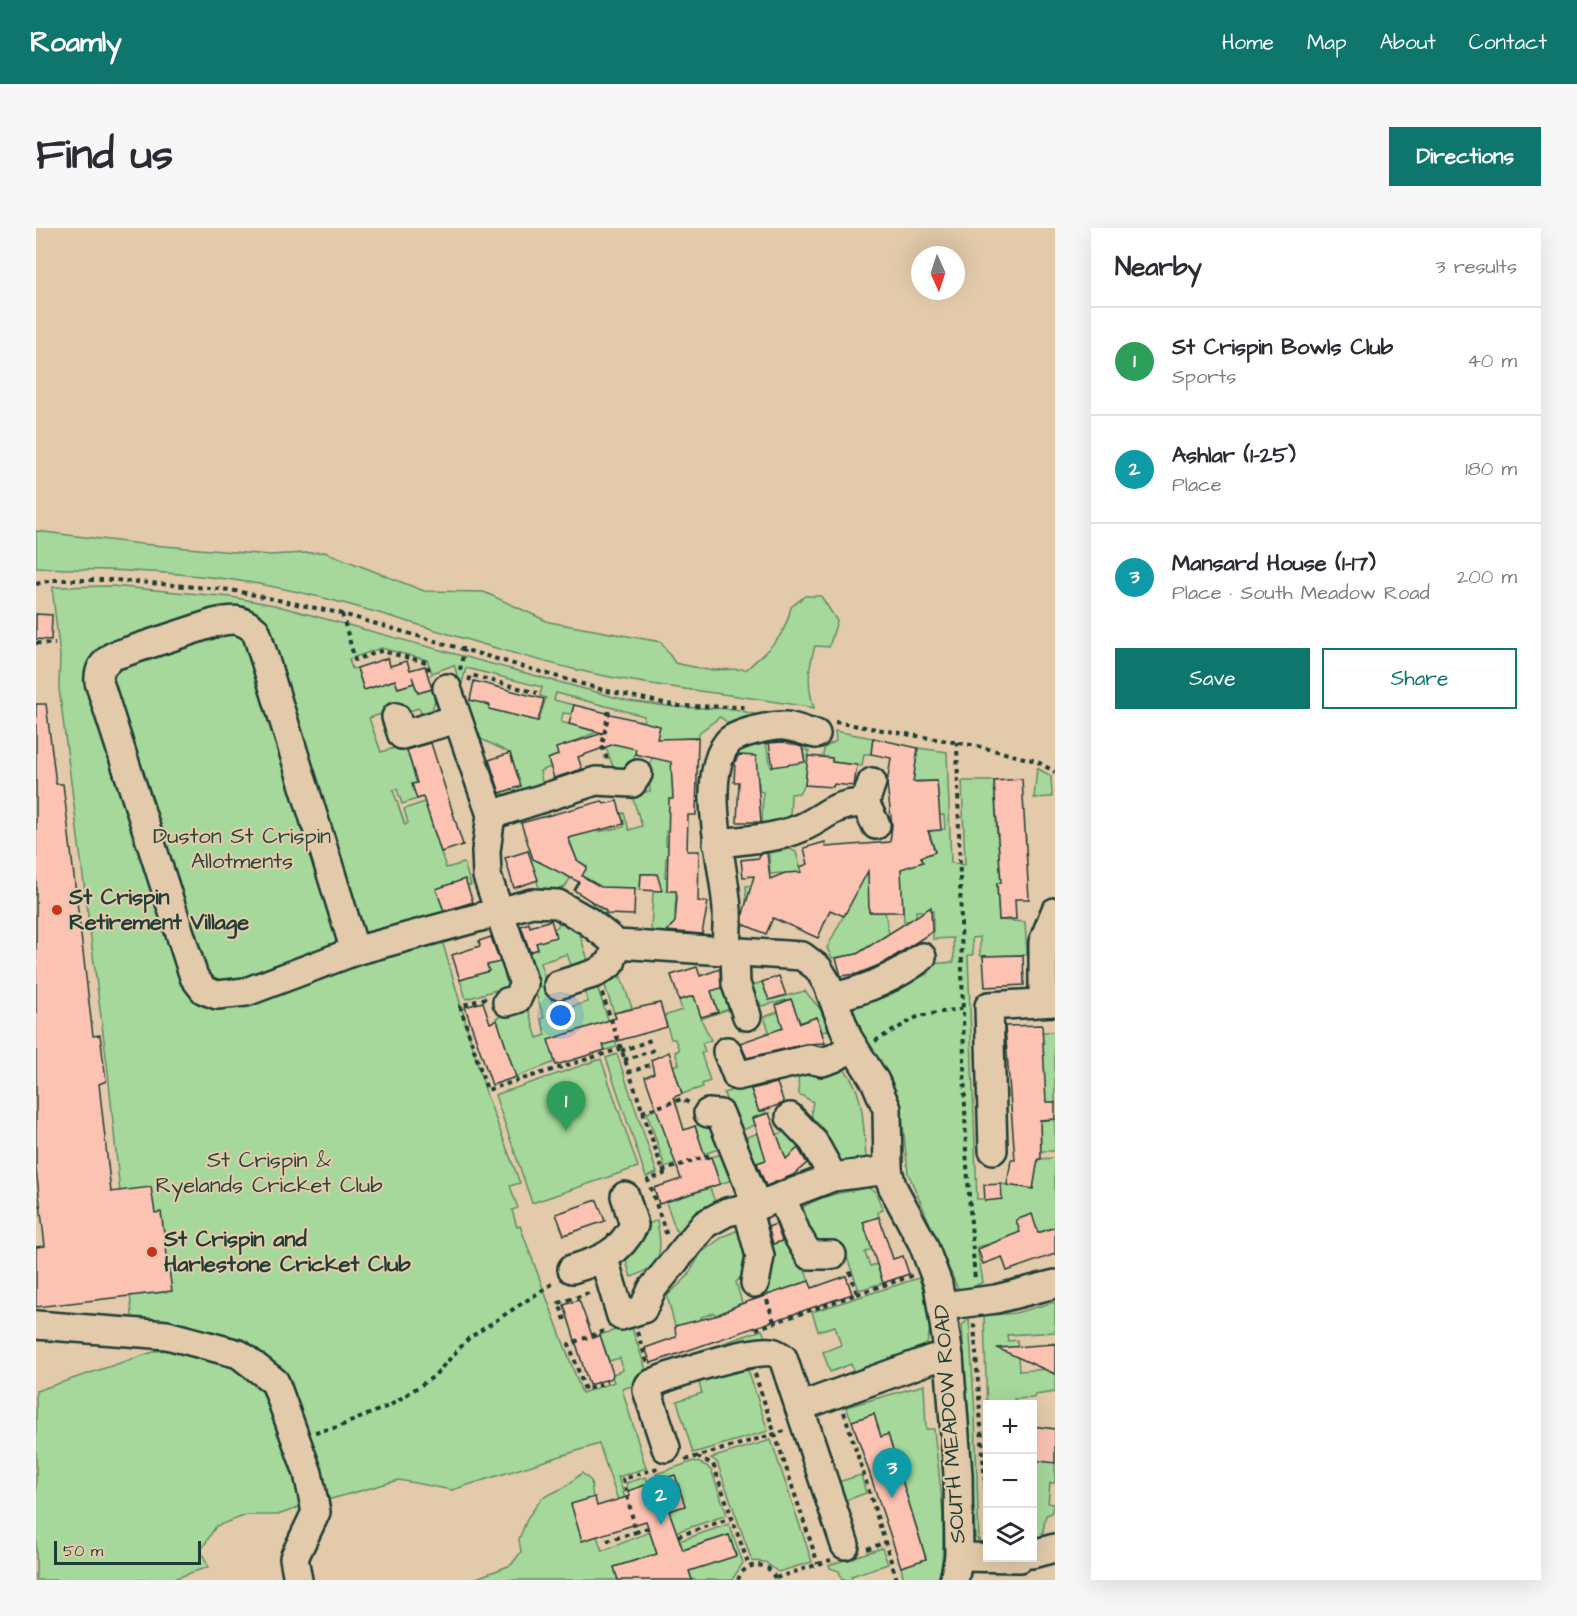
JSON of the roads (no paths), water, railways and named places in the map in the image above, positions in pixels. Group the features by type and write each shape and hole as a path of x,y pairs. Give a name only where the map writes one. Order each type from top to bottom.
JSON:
{"street":[{"path":"355,951 256,631 244,621 222,621 113,656 103,664 99,673 99,682 194,977 204,990 217,995 246,992 355,951 532,903 558,904 588,921 617,944 610,963 596,973 558,985"},
{"path":"458,682 457,719 491,815 486,851 487,876 524,984 517,999 507,1002"},
{"path":"396,717 402,735 457,719"},
{"path":"747,1016 736,984 730,951 728,911 717,843 715,808 718,767 724,734 735,736 784,726 825,728"},
{"path":"491,815 570,788 596,781 626,778"},
{"path":"717,843 779,836 802,828 827,812 846,804 871,803"},
{"path":"993,1150 989,1006 1049,1001 1043,942 1055,912"},
{"name":"SOUTH MEADOW ROAD","path":"617,944 650,948 802,956 818,968 861,1046 887,1109 888,1170 892,1186 933,1269 957,1311 950,1357 958,1475 957,1568"},
{"path":"832,997 872,987 900,974 922,957"},
{"path":"727,1051 737,1076 803,1060 822,1062 861,1046"},
{"path":"708,1113 720,1114 733,1146 752,1207 760,1256 755,1282"},
{"path":"790,1117 813,1141 833,1177"},
{"path":"625,1196 634,1225 609,1275 621,1316 632,1317 643,1309 652,1289 705,1224 727,1212 752,1207 833,1177 888,1170"},
{"path":"782,1197 797,1235 809,1255 832,1255"},
{"path":"572,1269 609,1275"},
{"path":"957,1311 1055,1284"},
{"path":"36,1325 167,1335 239,1354 275,1382 308,1473 316,1512 294,1558 298,1580"},
{"path":"668,1459 647,1390 656,1382 700,1367 750,1354 770,1352 778,1354 783,1358 795,1418 845,1545"},
{"path":"795,1418 932,1359 950,1357"},
{"path":"1037,1553 1055,1548"},
{"path":"957,1568 991,1562"}],"place":[{"name":"St Crispin Retirement Village","path":"57,910"},
{"name":"St Crispin Bowls Club","path":"566,1131"},
{"name":"St Crispin and Harlestone Cricket Club","path":"152,1252"},
{"name":"Mansard House (1-17)","path":"892,1498"},
{"name":"Ashlar (1-25)","path":"661,1525"}],"park label":[{"name":"Duston St Crispin Allotments","path":"242,848"},
{"name":"St Crispin & Ryelands Cricket Club","path":"269,1172"}]}
